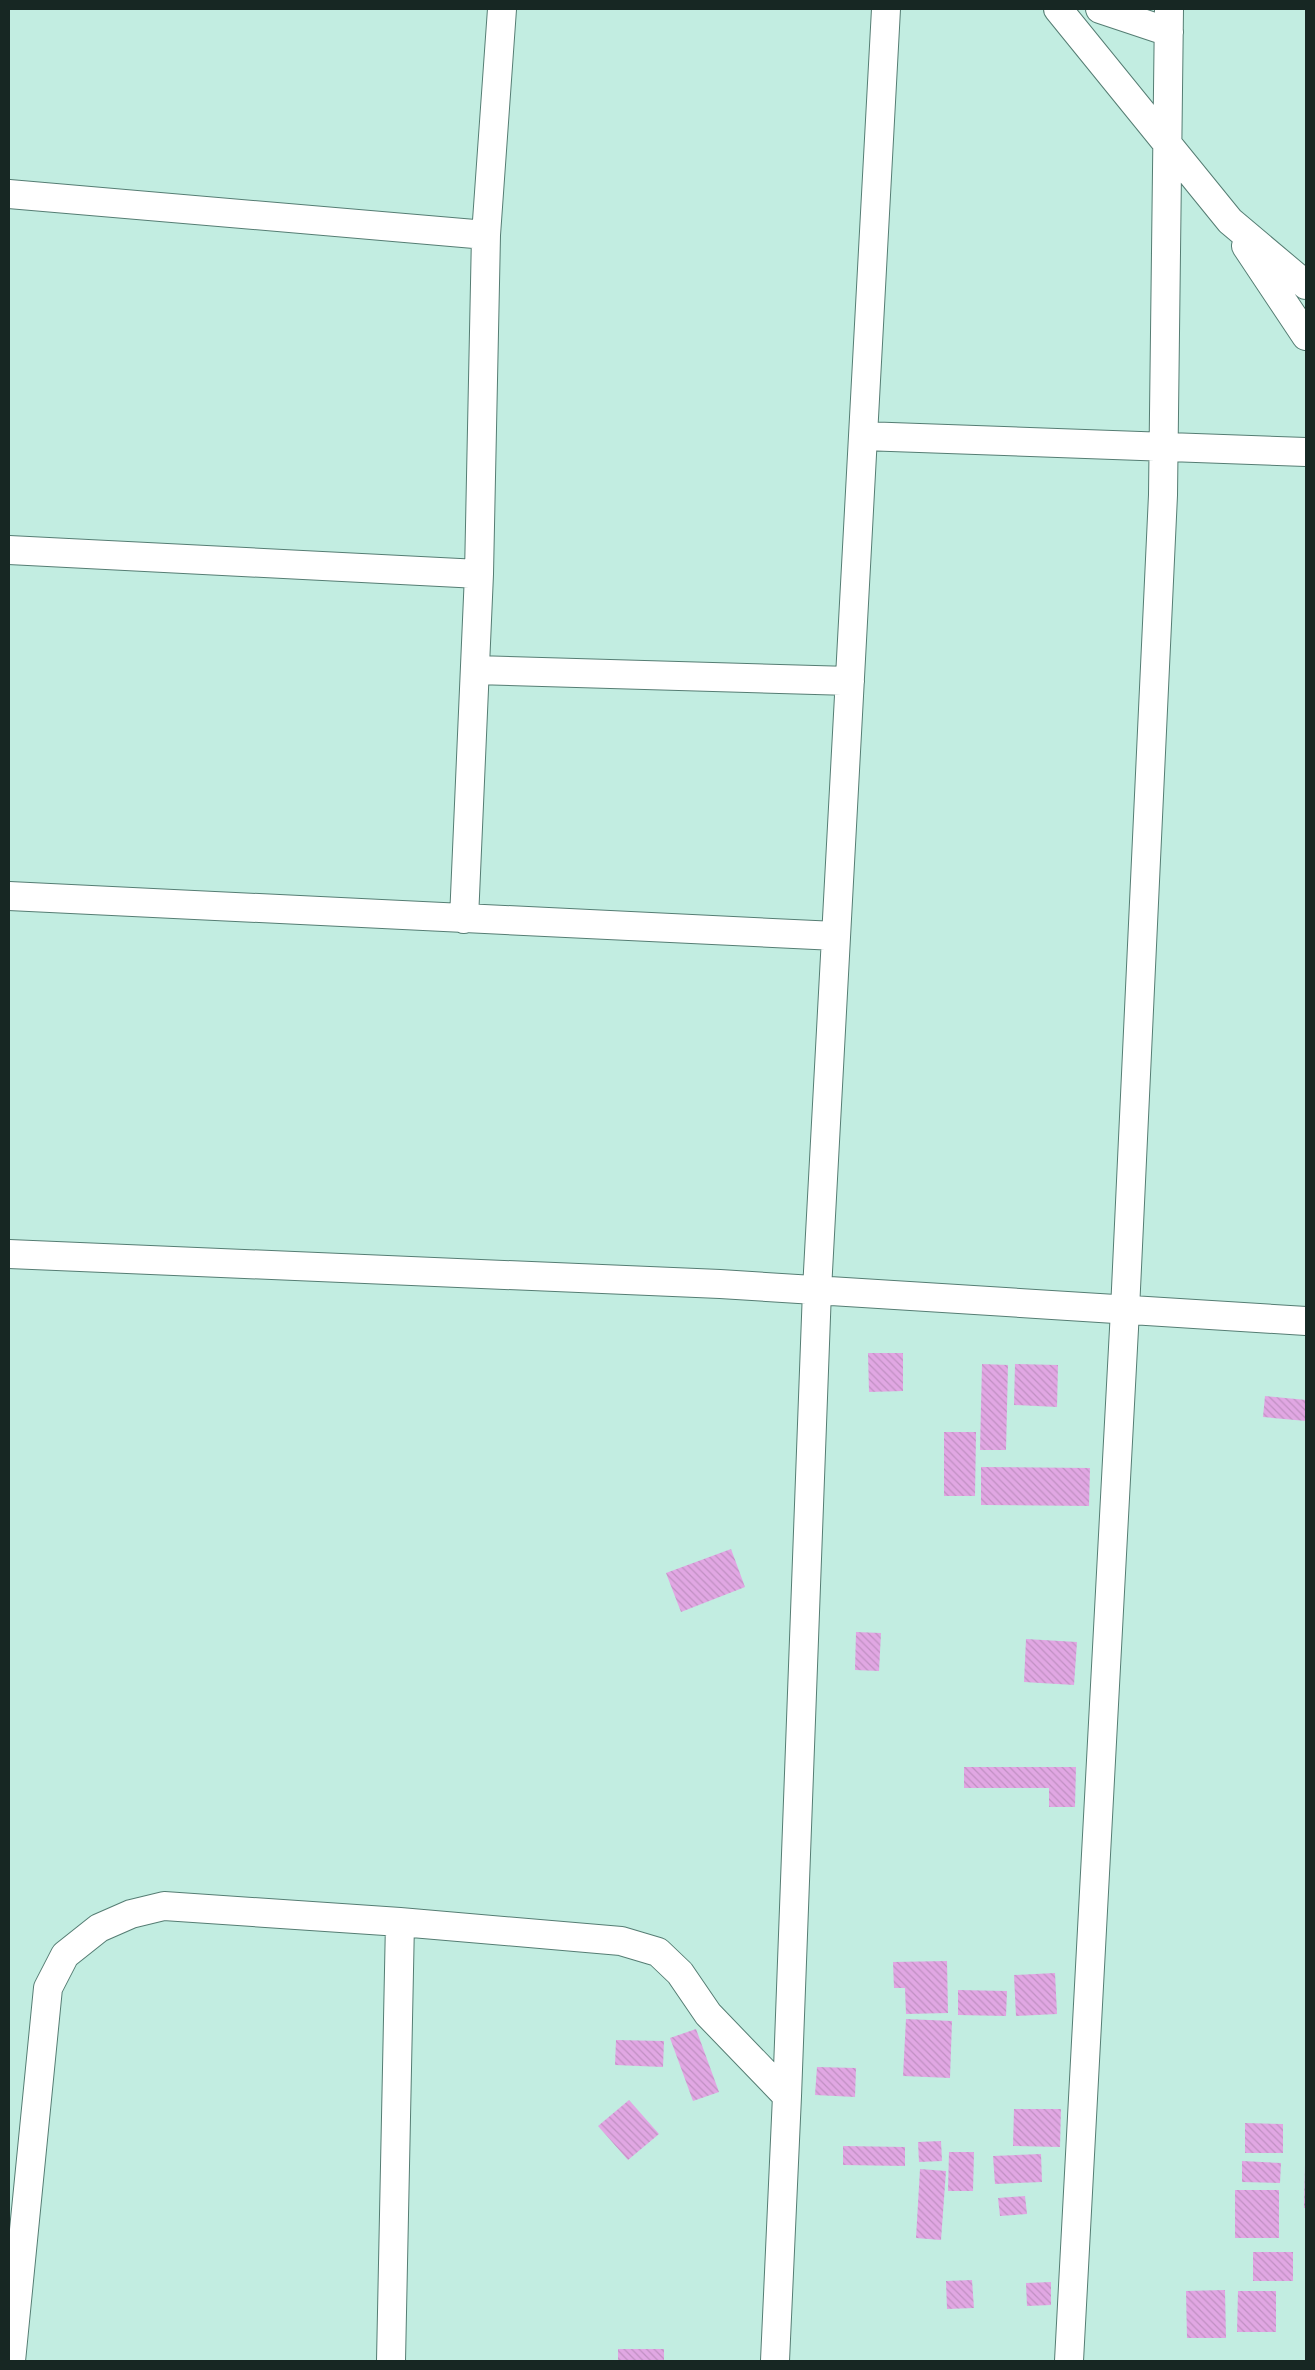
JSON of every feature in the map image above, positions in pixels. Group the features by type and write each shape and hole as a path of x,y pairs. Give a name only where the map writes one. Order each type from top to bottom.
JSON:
{"street":[{"path":"464,919 479,574 486,235 502,9"},
{"path":"774,2361 787,2096 816,1290 886,9"},
{"path":"1058,9 1230,221 1306,336"},
{"path":"1069,2361 1124,1310 1163,446 1169,145 1169,20 1100,9"},
{"path":"9,194 486,235"},
{"path":"1230,221 1306,284"},
{"path":"863,436 1306,452"},
{"path":"9,550 479,574"},
{"path":"475,670 850,681"},
{"path":"9,896 836,936"},
{"path":"9,1254 720,1284 1306,1321"},
{"path":"11,2361 48,1988 65,1955 99,1928 131,1914 164,1906 400,1922 622,1941 658,1952 680,1973 708,2014 787,2096"},
{"path":"391,2361 400,1922"}],"building":[{"path":"868,1353 903,1353 903,1391 869,1392"},
{"path":"982,1364 1008,1365 1006,1450 980,1450"},
{"path":"1015,1364 1058,1365 1057,1407 1014,1405"},
{"path":"1265,1396 1306,1400 1306,1421 1263,1417"},
{"path":"944,1432 976,1432 975,1496 944,1496"},
{"path":"981,1467 1090,1468 1089,1506 981,1505"},
{"path":"731,1549 745,1587 681,1612 666,1573"},
{"path":"856,1632 881,1633 879,1671 855,1670"},
{"path":"1026,1639 1077,1642 1074,1685 1024,1682"},
{"path":"964,1767 1076,1767 1075,1807 1049,1807 1049,1788 964,1788"},
{"path":"947,1961 948,2013 906,2014 905,1988 894,1988 893,1962"},
{"path":"1055,1973 1057,2014 1016,2016 1014,1975"},
{"path":"958,1990 1007,1991 1006,2016 958,2015"},
{"path":"906,2019 952,2021 950,2078 903,2076"},
{"path":"696,2029 719,2092 693,2101 670,2038"},
{"path":"616,2040 664,2041 663,2067 615,2065"},
{"path":"817,2067 856,2068 855,2097 815,2095"},
{"path":"629,2100 659,2134 628,2160 598,2126"},
{"path":"1014,2109 1061,2109 1060,2147 1013,2146"},
{"path":"1245,2123 1283,2124 1283,2153 1245,2153"},
{"path":"941,2141 942,2161 919,2162 918,2142"},
{"path":"843,2146 905,2147 905,2166 843,2165"},
{"path":"949,2152 974,2152 973,2191 948,2191"},
{"path":"1041,2154 1042,2182 995,2184 993,2156"},
{"path":"1242,2161 1281,2163 1280,2183 1242,2182"},
{"path":"1305,2165 1306,2208 1304,2208"},
{"path":"920,2169 946,2171 941,2240 916,2238"},
{"path":"1235,2190 1279,2190 1279,2238 1235,2238"},
{"path":"1025,2196 1027,2214 1000,2216 998,2198"},
{"path":"1253,2252 1293,2252 1293,2281 1253,2281"},
{"path":"972,2280 974,2308 947,2309 946,2281"},
{"path":"1051,2282 1051,2305 1027,2306 1026,2283"},
{"path":"1225,2290 1226,2338 1187,2338 1186,2291"},
{"path":"1238,2291 1276,2291 1276,2332 1237,2332"},
{"path":"618,2349 664,2349 664,2361 618,2361"}]}
